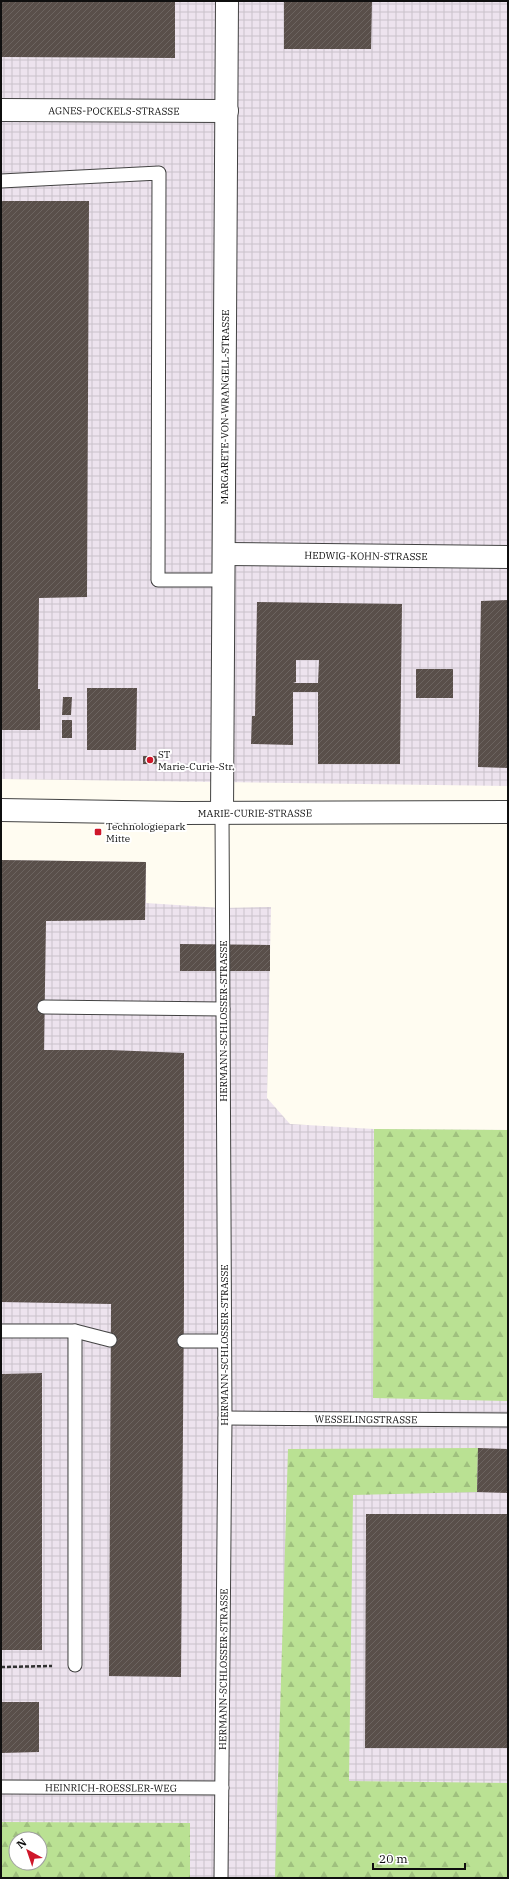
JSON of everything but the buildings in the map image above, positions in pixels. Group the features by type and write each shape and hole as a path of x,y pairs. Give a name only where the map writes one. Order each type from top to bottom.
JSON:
{"street":[{"name":"MARGARETE-VON-WRANGELL-STRASSE","path":"222,812 227,1"},
{"name":"AGNES-POCKELS-STRASSE","path":"1,110 227,111"},
{"name":"HEDWIG-KOHN-STRASSE","path":"224,554 508,557"},
{"name":"MARIE-CURIE-STRASSE","path":"1,810 508,812"}],"lane":[{"path":"1,182 159,173 158,580 224,580"},
{"name":"HERMANN-SCHLOSSER-STRASSE","path":"221,1878 225,1418 222,812"},
{"path":"44,1007 223,1009"},
{"path":"1,1331 75,1331 110,1340"},
{"path":"75,1331 75,1665"},
{"path":"184,1341 224,1341"},
{"name":"WESSELINGSTRASSE","path":"225,1418 508,1420"},
{"name":"HEINRICH-ROESSLER-WEG","path":"1,1787 222,1788"}],"path":[{"path":"1,1668 75,1665"}],"shaded area":[{"path":"1,1 508,1 508,786 1,779"},
{"path":"1,860 146,862 146,903 222,908 271,907 267,1098 290,1124 374,1129 508,1130 508,1878 1,1878"}],"green space":[{"path":"374,1129 508,1130 508,1401 373,1398"},
{"path":"478,1448 477,1492 353,1495 349,1781 508,1783 508,1878 275,1878 288,1449"},
{"path":"2,1822 190,1823 190,1878 2,1878"}],"place":[{"name":"ST Marie-Curie-Str.","path":"150,760"},
{"name":"Technologiepark Mitte","path":"98,832"}]}
